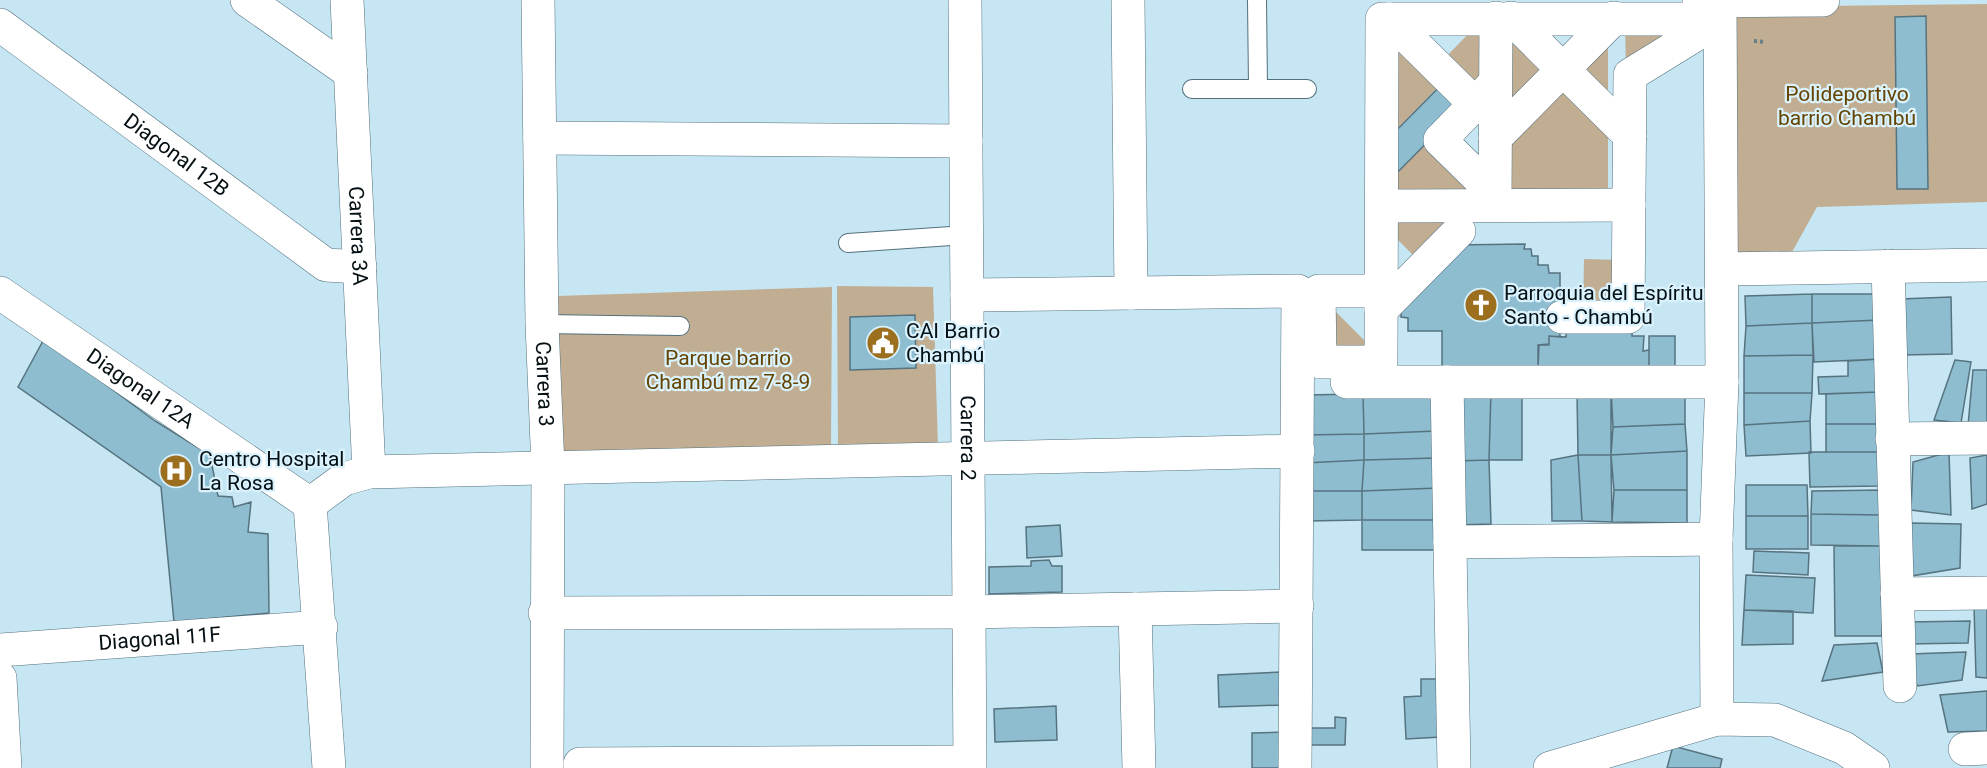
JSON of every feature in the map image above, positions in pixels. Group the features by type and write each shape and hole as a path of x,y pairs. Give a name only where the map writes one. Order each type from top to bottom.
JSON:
{"street":[{"path":"247,0 351,73"},
{"name":"Carrera 3A","path":"347,0 369,472"},
{"name":"Carrera 3","path":"538,0 542,324 548,468 545,613 547,768"},
{"name":"Carrera 2","path":"965,0 970,765"},
{"path":"1128,0 1131,293"},
{"path":"1459,231 1420,271 1382,300 1382,19 1494,18 1720,1 1823,0"},
{"path":"1717,719 1716,539 1722,382 1720,1"},
{"path":"1495,138 1624,9"},
{"path":"1562,317 1628,317 1630,75 1700,32 1702,23 1699,19 1624,9"},
{"path":"1432,62 1494,18"},
{"path":"1494,18 1563,69 1630,136"},
{"path":"1494,18 1485,94 1495,138 1495,200"},
{"path":"1389,19 1432,62 1485,94"},
{"name":"Diagonal 12B","path":"0,25 326,265 360,267"},
{"path":"1485,94 1440,140 1495,200"},
{"path":"540,138 966,141"},
{"path":"1381,219 1495,200 1629,205"},
{"path":"1381,219 1420,271"},
{"path":"1722,269 1987,265"},
{"path":"1888,266 1900,686"},
{"path":"967,295 1298,291 1295,768"},
{"name":"Diagonal 12A","path":"0,293 310,504"},
{"path":"1297,382 1722,382"},
{"path":"1447,382 1454,768"},
{"path":"1892,439 1987,438"},
{"path":"329,768 321,627 310,504 344,479 369,472 1298,451"},
{"path":"1450,542 1716,539"},
{"path":"1897,594 1987,593"},
{"path":"545,613 969,612 1297,606"},
{"path":"1135,609 1139,768"},
{"name":"Diagonal 11F","path":"0,650 321,627"},
{"path":"0,678 1,732 5,768"},
{"path":"1550,768 1717,719 1775,720 1844,748 1873,768"},
{"path":"580,764 970,765"}],"lane":[{"path":"1257,0 1258,87"},
{"path":"1192,89 1258,87 1307,89"},
{"path":"848,243 966,236"},
{"path":"542,324 680,326"}],"green space":[{"name":"Polideportivo barrio Chambú","path":"1987,4 1987,202 1817,207 1787,261 1731,262 1730,7"},
{"path":"1625,25 1689,25 1626,70"},
{"path":"1476,26 1481,26 1480,89 1442,61"},
{"path":"1510,26 1554,69 1510,114"},
{"path":"1390,30 1443,82 1389,137"},
{"path":"1608,32 1608,106 1572,70"},
{"path":"1563,79 1608,124 1608,197 1510,197 1510,133"},
{"path":"1430,140 1480,189 1389,198 1389,181"},
{"path":"1388,212 1458,212 1420,262 1388,230"},
{"path":"1584,259 1622,260 1622,312 1583,312"},
{"path":"837,286 933,287 938,447 838,447"},
{"name":"Parque barrio Chambú mz 7-8-9","path":"832,287 831,446 562,456 557,296"},
{"path":"1326,302 1380,356 1326,356"}],"building":[{"path":"1926,16 1928,189 1897,189 1895,17"},
{"path":"1453,73 1474,95 1383,187 1383,144"},
{"name":"Parroquia del Espíritu Santo - Chambú","path":"1525,244 1524,249 1531,249 1532,256 1538,256 1538,265 1548,265 1549,273 1560,273 1560,337 1549,336 1549,344 1538,345 1538,368 1442,368 1442,331 1408,331 1408,318 1401,317 1401,291 1453,245"},
{"path":"1812,294 1812,323 1746,326 1745,296"},
{"path":"1812,294 1877,294 1879,320 1812,323"},
{"path":"1951,297 1952,354 1901,355 1900,299"},
{"name":"CAI Barrio Chambú","path":"915,315 916,368 850,370 850,317"},
{"path":"1879,320 1881,359 1814,362 1812,323"},
{"path":"1812,323 1813,355 1744,356 1746,326"},
{"path":"1566,325 1632,325 1632,336 1644,336 1643,351 1649,350 1649,368 1538,368 1539,345 1549,345 1549,336 1566,337"},
{"path":"1649,336 1675,336 1675,367 1649,368"},
{"name":"Centro Hospital La Rosa","path":"44,339 155,421 210,455 218,496 232,497 234,507 251,502 248,532 268,534 269,613 174,622 161,487 18,387"},
{"path":"1813,355 1812,393 1744,393 1744,356"},
{"path":"1881,359 1879,392 1819,394 1818,377 1848,376 1848,361"},
{"path":"1955,360 1971,362 1961,423 1934,420"},
{"path":"1973,370 1987,370 1987,423 1968,426"},
{"path":"1611,389 1685,390 1685,424 1613,427"},
{"path":"1611,389 1611,455 1578,455 1577,393"},
{"path":"1491,390 1522,391 1522,460 1489,460"},
{"path":"1491,390 1489,460 1455,461 1455,392"},
{"path":"1434,391 1436,431 1364,434 1363,394"},
{"path":"1879,392 1879,424 1826,424 1826,394"},
{"path":"1744,393 1812,393 1810,421 1744,425"},
{"path":"1363,394 1364,434 1304,435 1303,395"},
{"path":"1810,421 1811,453 1746,456 1744,425"},
{"path":"1685,424 1687,451 1611,455 1613,427"},
{"path":"1826,424 1879,424 1880,452 1826,452"},
{"path":"1436,431 1436,458 1364,460 1364,434"},
{"path":"1364,434 1364,460 1305,463 1304,435"},
{"path":"1687,451 1687,490 1614,490 1611,455"},
{"path":"1809,452 1880,452 1880,486 1810,487"},
{"path":"1949,452 1951,515 1911,510 1913,462"},
{"path":"1578,455 1611,455 1612,522 1582,521"},
{"path":"1578,455 1582,521 1552,521 1551,460"},
{"path":"1987,455 1987,504 1972,509 1970,458"},
{"path":"1436,458 1438,488 1362,491 1364,460"},
{"path":"1364,460 1362,491 1306,491 1305,463"},
{"path":"1489,460 1491,524 1457,525 1455,461"},
{"path":"1746,485 1807,485 1808,516 1746,516"},
{"path":"1438,488 1438,520 1362,520 1362,491"},
{"path":"1614,490 1687,490 1687,523 1612,522"},
{"path":"1883,490 1882,515 1811,514 1812,491"},
{"path":"1306,491 1362,491 1362,520 1306,521"},
{"path":"1811,514 1882,515 1881,546 1811,545"},
{"path":"1746,516 1808,516 1808,549 1746,549"},
{"path":"1362,520 1438,520 1438,550 1362,550"},
{"path":"1910,523 1961,524 1960,568 1911,576"},
{"path":"1060,525 1062,556 1027,558 1026,527"},
{"path":"1834,546 1881,546 1882,636 1835,636"},
{"path":"1754,551 1809,553 1808,575 1753,572"},
{"path":"1049,560 1052,566 1062,566 1062,592 989,594 989,567 1031,566 1031,561"},
{"path":"1746,575 1815,578 1813,613 1744,610"},
{"path":"1987,605 1987,678 1976,677 1974,606"},
{"path":"1744,610 1793,611 1793,644 1742,645"},
{"path":"1970,621 1968,643 1907,644 1907,622"},
{"path":"1877,643 1883,672 1822,681 1834,645"},
{"path":"1966,652 1962,680 1917,686 1910,654"},
{"path":"1282,672 1283,705 1219,707 1218,675"},
{"path":"1421,679 1439,679 1441,737 1406,739 1404,697 1421,696"},
{"path":"1987,691 1987,731 1948,732 1940,695"},
{"path":"1056,706 1057,740 995,742 994,709"},
{"path":"1335,717 1346,718 1345,745 1305,745 1305,728 1335,728"},
{"path":"1286,732 1286,768 1252,768 1252,733"},
{"path":"1673,746 1722,759 1720,768 1667,768"}],"place":[{"name":"Parroquia del Espíritu Santo - Chambú","path":"1481,305"},
{"name":"CAI Barrio Chambú","path":"883,343"},
{"name":"Centro Hospital La Rosa","path":"176,471"}]}
